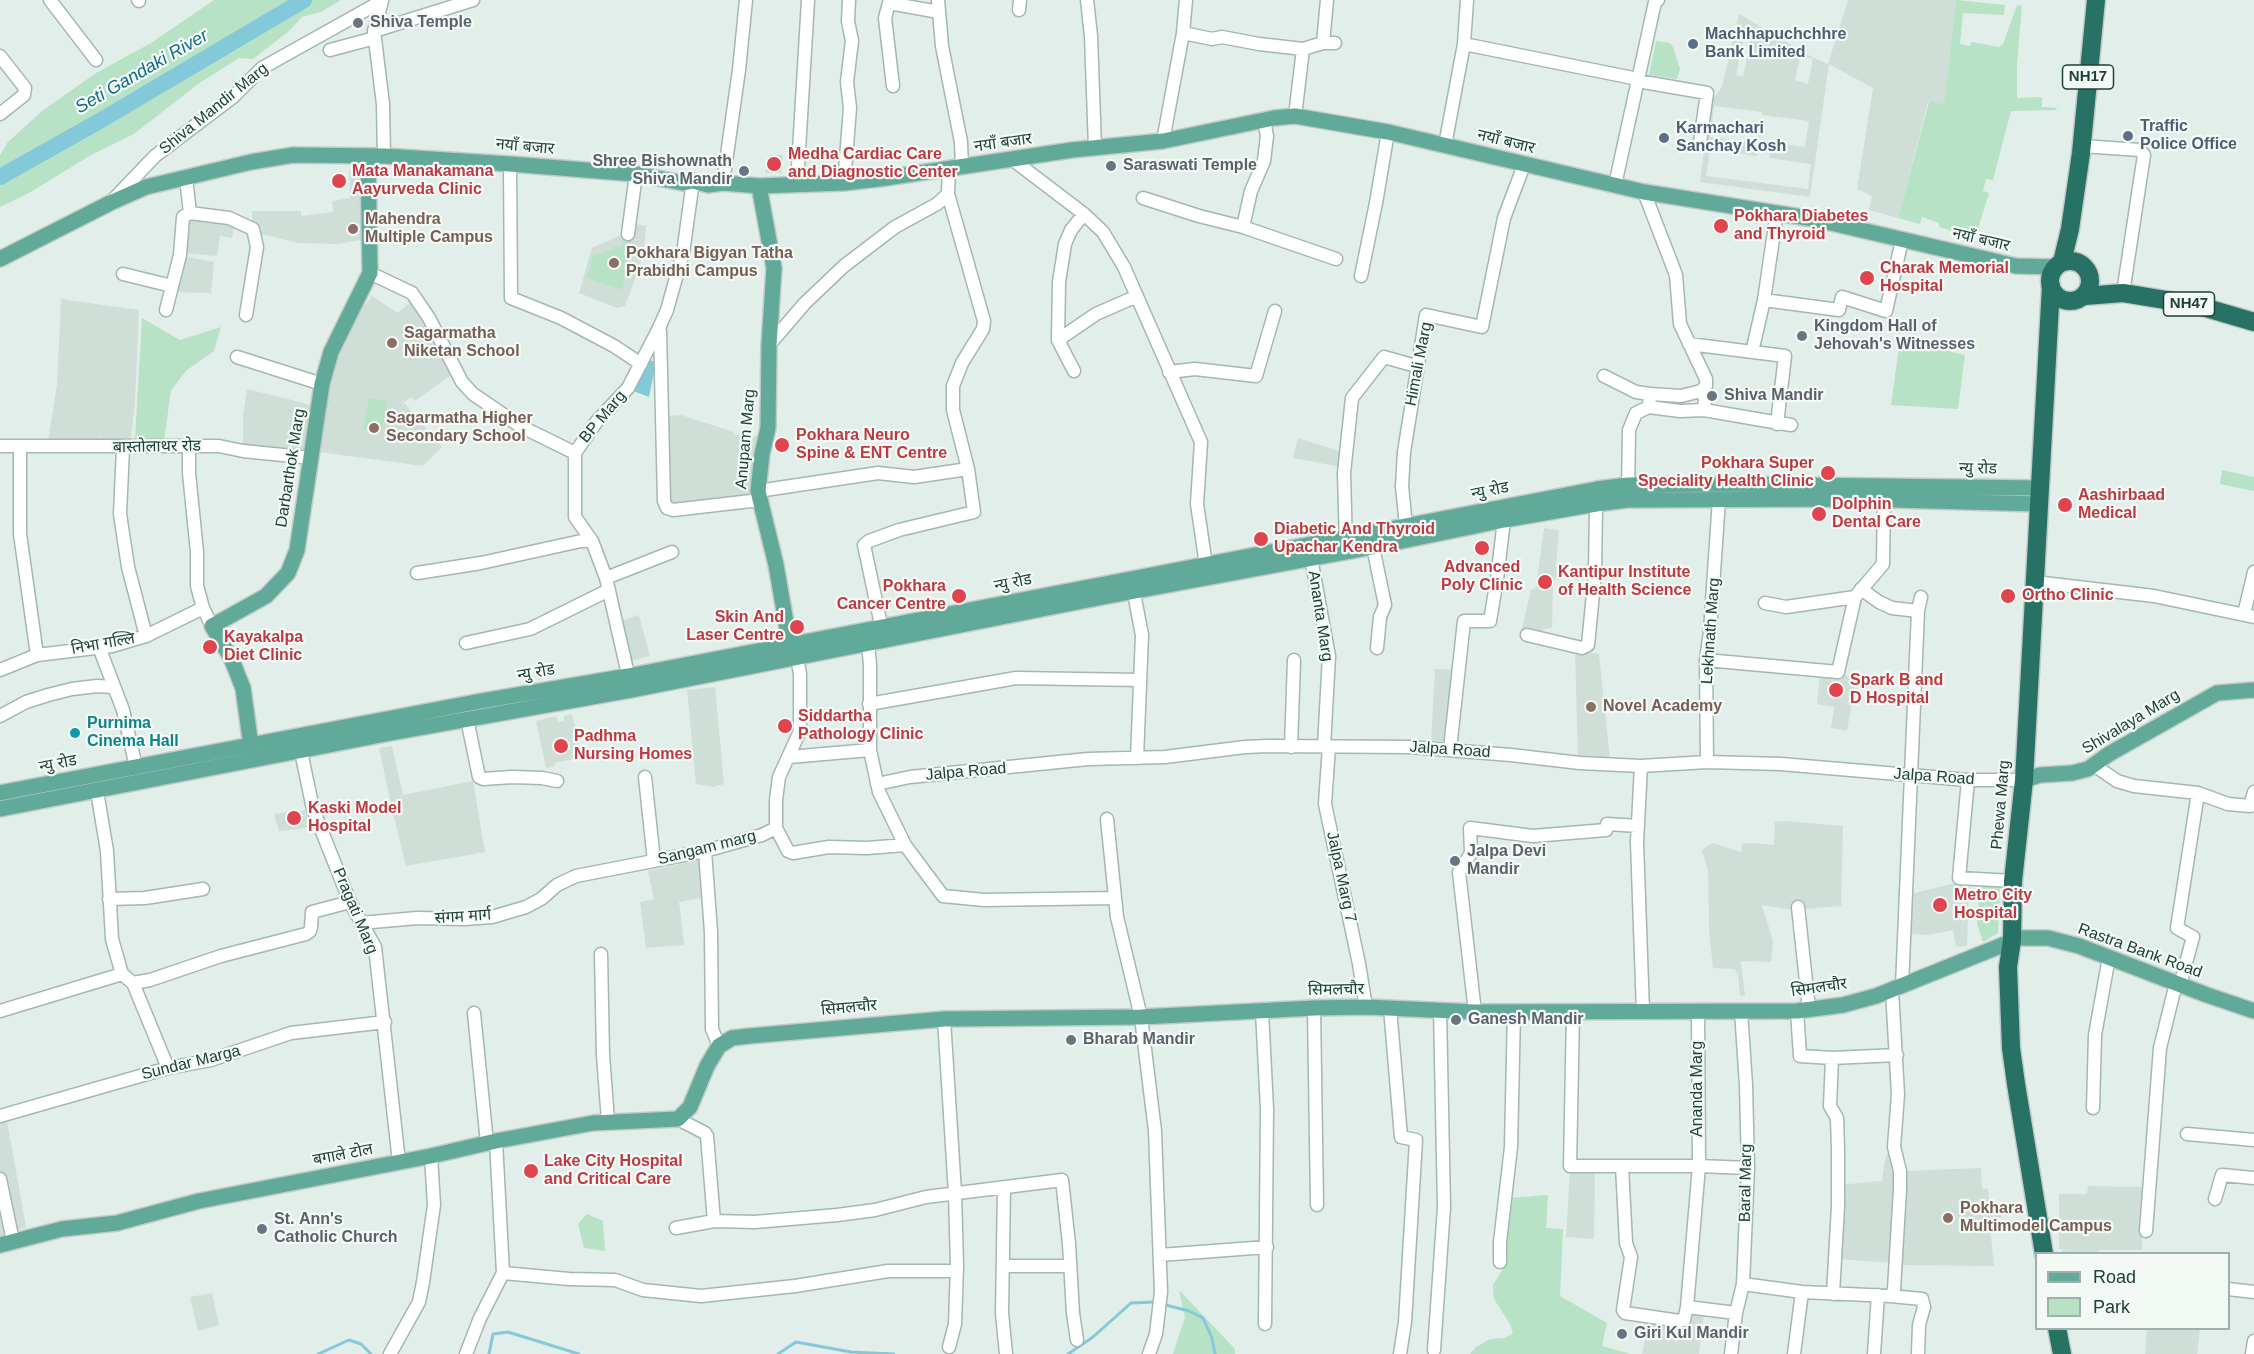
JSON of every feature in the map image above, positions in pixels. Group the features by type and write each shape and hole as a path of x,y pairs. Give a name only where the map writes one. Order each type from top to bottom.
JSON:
{"highway":[{"name":"NH17","path":"2055,275 2070,229 2082,149 2096,0"},
{"name":"NH17","path":"2082,149 2080,254 2085,268"},
{"path":"2046,357 2060,317 2079,299 2091,283 2085,268 2073,261 2055,275 2061,300 2079,299"},
{"name":"NH47","path":"2085,268 2122,293"},
{"name":"Phewa Marg","path":"2044,1252 2011,1048 2008,968 2012,940 2013,880 2024,780 2046,357 2055,275"},
{"name":"NH47","path":"2079,299 2122,293 2196,305 2254,322"},
{"path":"2057,1330 2062,1354"}],"main road":[{"name":"नयाँ बजार","path":"0,259 146,187 251,162 293,155 384,156 510,164 636,174 708,185 844,183 879,180 1095,148 1163,141 1264,120 1295,116 1388,132 1644,192 1777,212 2055,275"},
{"name":"Darbarthok Marg","path":"212,626 266,596 288,573 297,550 322,384 331,352 370,273 368,156"},
{"name":"Anupam Marg","path":"759,186 774,268 769,345 768,428 759,495 793,650"},
{"name":"न्यु रोड","path":"1207,570 1311,558 1346,544 1406,526 1598,489 1719,499 2040,496"},
{"name":"न्यु रोड","path":"0,793 251,746 299,743 467,719 793,650 1207,570 1346,544 1373,547 1596,504 1628,492 2040,496"},
{"path":"212,626 231,658 243,688 251,746"},
{"name":"न्यु रोड","path":"0,809 97,791 481,701 630,683"},
{"name":"Shivalaya Marg","path":"2024,780 2040,775 2072,773 2088,769 2217,693 2254,690"},
{"name":"Rastra Bank Road","path":"2012,940 2048,938 2109,957 2254,1011"},
{"name":"सिमलचौर","path":"718,1046 732,1038 944,1019 1141,1017 1366,1007 1475,1012 1803,1010 1844,1005 1897,988 2012,940"},
{"path":"678,1119 690,1107 718,1046"},
{"name":"बगाले टोल","path":"7,1243 62,1229 117,1223 199,1201 492,1142 608,1121 678,1119"}],"street":[{"path":"50,0 96,60"},
{"name":"Shiva Mandir Marg","path":"383,0 375,34 383,104 384,156"},
{"name":"Shiva Mandir Marg","path":"110,203 155,156 233,98 262,68 383,0"},
{"path":"330,50 473,0"},
{"path":"723,183 746,0"},
{"path":"797,184 808,0"},
{"path":"844,183 850,108 847,82 852,41 848,21 849,0"},
{"path":"1087,0 1091,36 1095,148"},
{"path":"1163,141 1183,33 1186,0"},
{"path":"1183,33 1212,39 1222,38 1303,49 1329,43 1327,0"},
{"path":"1445,145 1464,44 1467,0"},
{"path":"1615,185 1655,3 1658,0"},
{"path":"883,632 864,545 899,530 974,513 968,469 953,410 953,386 962,363 983,329 984,321 948,194 961,142 942,46 939,6 889,2 885,18 893,86"},
{"path":"1464,44 1707,93 1700,142"},
{"path":"1295,116 1303,49"},
{"path":"0,57 24,88 24,95 0,114"},
{"path":"1243,227 1251,191 1264,160 1267,136 1264,120"},
{"path":"1361,276 1388,132"},
{"path":"2082,149 2140,150 2144,155 2122,293"},
{"path":"1013,160 1084,214 1103,232 1114,248 1137,296 1201,442 1197,504 1207,570"},
{"path":"510,164 511,298 561,318 614,346 641,364"},
{"name":"Himali Marg","path":"1406,526 1402,486 1404,452 1426,315 1482,327 1504,218 1524,165"},
{"path":"628,234 636,174"},
{"path":"186,178 190,213"},
{"name":"BP Marg","path":"630,683 607,584 592,541 575,517 575,453 597,421 628,388 660,328 683,254 693,181"},
{"path":"1628,492 1629,430 1636,413 1649,400 1701,391 1706,386 1707,379 1680,324 1676,275 1644,192"},
{"path":"769,345 805,303 844,266 896,227 937,204 948,194"},
{"path":"1143,198 1198,216 1243,227 1336,259"},
{"path":"1752,352 1764,300 1777,212"},
{"path":"166,310 180,255 183,217 190,213 229,218 253,229 257,247 246,315"},
{"path":"1074,371 1058,340 1061,264 1065,244 1071,230 1084,214"},
{"path":"1764,300 1839,310 1842,297 1886,311 1902,240"},
{"path":"370,273 412,293 429,318 462,382 473,394 520,426 575,453"},
{"path":"123,274 172,286"},
{"path":"1058,340 1096,314 1137,296"},
{"path":"1169,372 1195,369 1256,376 1275,311"},
{"path":"660,328 664,501 667,508 673,510 878,473 914,477 968,469"},
{"path":"1689,344 1785,356 1777,423"},
{"path":"237,357 322,384"},
{"path":"1346,544 1344,473 1352,398 1384,357 1416,366"},
{"path":"1604,375 1649,400 1680,411 1704,410 1791,425"},
{"path":"1701,391 1705,398 1704,410"},
{"name":"बास्तोलाथर रोड","path":"0,446 123,448 219,446 243,451 312,458"},
{"path":"20,446 20,534 37,655"},
{"path":"189,446 189,473 197,552 197,586 203,608 212,626"},
{"path":"123,448 120,514 128,567 146,636"},
{"name":"Lekhnath Marg","path":"1707,762 1706,660 1719,499"},
{"path":"1706,660 1838,672 1858,593 1883,564 1884,499"},
{"path":"1527,635 1582,648 1588,645 1595,573 1596,504"},
{"path":"1450,749 1464,621 1490,621 1504,520"},
{"path":"417,573 481,563 581,541 592,541"},
{"path":"1373,547 1385,605 1380,617 1377,648"},
{"path":"466,643 530,629 607,584 672,552"},
{"name":"Ananta Marg","path":"1311,558 1329,656 1326,746"},
{"path":"2035,582 2154,596 2249,616 2254,572"},
{"path":"1133,585 1142,635 1137,758"},
{"path":"1765,603 1786,607 1858,593 1892,608 1918,611"},
{"path":"1892,1296 1900,1189 1900,1171 1894,1147 1898,1094 1897,988 1911,776 1918,611 1921,597"},
{"name":"निभा गल्लि","path":"0,670 37,655 112,646 146,636 203,608"},
{"path":"866,636 870,664 870,750 879,792 905,845 943,896 984,900 1115,898"},
{"path":"99,647 123,710 136,766"},
{"name":"Sangam marg","path":"557,885 576,876 705,851 762,835 776,828 779,777 800,731 800,674 793,650"},
{"path":"1290,747 1294,660"},
{"path":"869,704 1016,678 1140,680"},
{"path":"0,716 26,702 48,695 72,689 113,687"},
{"path":"467,719 479,777 483,779 542,777 556,781"},
{"name":"Pragati Marg","path":"299,743 309,795 350,902 375,947 399,1162"},
{"name":"Jalpa Road","path":"877,784 910,777 1088,759 1137,758 1245,747 1326,746 1450,749 1580,763 1641,766 1707,762 1781,764 1968,780 2024,780"},
{"name":"Jalpa Marg 7","path":"1326,746 1324,804 1359,964 1366,1007"},
{"path":"789,757 870,750"},
{"path":"2094,765 2117,781 2134,786 2198,793 2228,804 2250,806 2254,792"},
{"path":"1641,766 1638,826 1643,1012"},
{"path":"645,777 654,861"},
{"path":"1968,780 1959,878 2013,880"},
{"path":"97,791 107,851 112,939 122,974 133,983 168,1068"},
{"path":"2146,1231 2160,1048 2193,937 2177,928 2198,793"},
{"path":"1107,819 1115,898 1141,1017 1155,1131 1161,1292 1156,1334 1149,1354"},
{"path":"1475,1012 1459,872 1471,853 1470,828 1533,836 1606,830 1608,824 1638,826"},
{"path":"776,828 788,851 792,853 829,847 867,848 905,845"},
{"path":"705,851 711,932 712,1029 718,1046"},
{"name":"संगम मार्ग","path":"361,923 417,918 492,917 526,907 541,899 557,885"},
{"path":"109,899 145,898 203,889"},
{"path":"133,983 150,980 221,956 306,934 311,927 312,912 350,902"},
{"path":"1798,907 1803,1010 1800,1056 1832,1058 1896,1055"},
{"path":"601,954 603,1055 608,1121"},
{"path":"2093,1108 2096,1035 2109,957"},
{"path":"0,1011 122,974"},
{"path":"1314,1008 1317,1205"},
{"path":"1390,1008 1401,1137 1416,1140 1405,1322 1400,1354"},
{"path":"1434,1350 1444,1207 1440,1010"},
{"path":"1262,1011 1267,1109 1265,1324"},
{"name":"Baral Marg","path":"1731,1354 1736,1313 1743,1284 1748,1168 1741,1011"},
{"path":"466,1354 480,1318 503,1273 492,1142 474,1012"},
{"path":"1500,1262 1500,1242 1511,1147 1514,1012"},
{"path":"1573,1012 1570,1166 1748,1168"},
{"name":"Ananda Marg","path":"1687,1307 1699,1166 1698,1012"},
{"path":"944,1019 955,1193 955,1323 949,1347"},
{"name":"Sundar Marga","path":"0,1116 168,1068 211,1060 291,1033 385,1023"},
{"path":"1832,1058 1830,1106 1837,1118 1838,1149 1838,1206 1833,1294"},
{"path":"678,1119 705,1133 714,1221"},
{"path":"2187,1134 2254,1140"},
{"path":"390,1354 418,1302 423,1282 434,1205 431,1156"},
{"path":"1622,1166 1626,1242 1631,1257 1623,1310 1625,1313 1680,1321 1684,1320 1687,1307 1736,1313"},
{"path":"2215,1199 2222,1175 2254,1178"},
{"path":"0,1179 7,1243"},
{"path":"676,1228 714,1221 755,1222 837,1215 875,1210 955,1193 1062,1180 1077,1340"},
{"path":"1004,1188 1002,1314 1006,1354"},
{"path":"1160,1255 1267,1247"},
{"path":"1004,1266 1070,1266"},
{"path":"503,1273 569,1279 615,1280 643,1290 701,1296 795,1286 888,1271 956,1271"},
{"path":"1743,1284 1802,1292 1922,1299 1924,1307 1919,1325 1918,1354"},
{"path":"2230,1289 2254,1292"},
{"path":"1794,1354 1802,1292"},
{"path":"1874,1354 1878,1295"},
{"path":"2252,1354 2254,1341"}],"shaded area":[{"path":"1848,0 1956,0 1944,105 1928,102 1898,218 1869,210 1872,196 1857,189 1873,88 1829,64 1810,197 1700,182 1710,103 1722,87 1739,14 1828,64","holes":["1743,40 1750,41 1743,77 1736,75","1800,56 1813,59 1808,84 1795,80","1714,106 1762,112 1758,143 1710,137","1762,115 1809,121 1805,147 1759,141","1758,148 1770,150 1769,158 1811,164 1808,189 1706,176 1710,150 1757,156"]},
{"name":"Medha Cardiac Care and Diagnostic Center","path":"769,155 783,155 781,173 765,173"},
{"path":"349,170 360,170 361,240 338,244 298,243 261,234 262,227 252,225 252,211 301,211 301,216 333,212 332,201 350,198"},
{"path":"185,216 235,220 232,238 220,236 217,256 183,253"},
{"name":"Pokhara Bigyan Tatha Prabidhi Campus","path":"636,224 646,226 644,248 625,306 617,308 579,293 592,248 623,234 632,237"},
{"path":"183,256 214,262 211,293 177,292"},
{"path":"372,296 398,313 416,297 458,370 415,401 411,397 405,402 401,399 442,447 423,466 319,452 332,371 349,325"},
{"path":"61,299 139,310 135,403 130,445 99,443 100,430 98,442 48,441 57,385"},
{"path":"247,389 316,406 308,455 243,445 243,416"},
{"path":"681,415 734,432 734,435 761,436 754,496 669,505 668,416"},
{"path":"1298,438 1342,452 1341,467 1293,458"},
{"name":"Kantipur Institute of Health Science","path":"1544,528 1559,530 1556,568 1559,571 1553,584 1552,628 1543,629 1543,638 1521,632 1531,590 1536,588"},
{"path":"639,615 650,656 631,661 620,621"},
{"name":"Novel Academy","path":"1575,650 1599,654 1610,760 1578,760"},
{"path":"1435,669 1458,670 1449,742 1431,741"},
{"name":"Spark B and D Hospital","path":"1820,673 1856,677 1847,731 1831,728 1834,707 1817,704"},
{"path":"715,687 724,784 713,787 696,784 687,690"},
{"name":"Padhma Nursing Homes","path":"572,714 582,757 555,763 555,766 546,768 536,721 556,716 558,722 564,721 564,716"},
{"path":"392,746 403,795 473,781 485,852 406,866 379,748"},
{"name":"Kaski Model Hospital","path":"309,810 315,827 279,831 274,814"},
{"path":"1775,822 1843,826 1841,906 1792,910 1762,905 1773,941 1771,962 1741,961 1745,996 1740,995 1735,969 1713,968 1709,931 1708,870 1702,850 1712,843 1741,852 1742,844 1774,845"},
{"path":"702,859 707,897 679,902 684,945 646,948 640,902 654,899 648,871"},
{"name":"Metro City Hospital","path":"1951,884 1969,884 1967,946 1956,947 1953,930 1928,935 1911,934 1911,894"},
{"path":"7,1121 26,1227 0,1237 0,1122"},
{"path":"1888,1152 1894,1156 1897,1168 1893,1263 1838,1259 1838,1185 1882,1181"},
{"name":"Pokhara Multimodel Campus","path":"1981,1168 1982,1188 1988,1189 1991,1213 2001,1212 2002,1217 1989,1218 1994,1266 1899,1265 1903,1171"},
{"path":"1570,1169 1595,1169 1594,1239 1566,1237"},
{"path":"2088,1186 2142,1187 2142,1250 2062,1252 2062,1250 2076,1250 2059,1249 2059,1194 2087,1194"},
{"path":"212,1293 219,1325 198,1331 190,1297"},
{"path":"1689,1311 1704,1314 1699,1354 1642,1354 1650,1318 1685,1325"},
{"path":"2147,1330 2200,1330 2197,1354 2145,1354"}],"green space":[{"path":"214,0 341,0 321,12 302,17 288,32 253,59 239,58 198,84 134,134 91,155 29,193 0,207 0,155 8,142 42,111 96,73 151,43"},
{"path":"1956,0 2005,5 2004,15 1963,13 1960,44 1970,46 1971,42 1999,47 2003,44 2017,5 2022,6 2017,64 2017,98 2042,97 2042,107 2057,108 2056,110 2011,111 1993,180 1986,179 1983,191 1989,193 1975,238 1939,227 1939,223 1922,217 1920,224 1898,218 1929,102 1944,104"},
{"path":"1656,41 1670,43 1673,47 1680,69 1677,79 1649,75"},
{"path":"625,239 631,240 622,290 587,278 594,254 604,254 606,249 612,251 615,246 622,247"},
{"path":"142,318 180,340 221,327 214,351 187,370 171,390 164,441 135,439"},
{"path":"1900,340 1965,355 1958,409 1891,405"},
{"path":"369,398 388,401 381,433 363,430"},
{"path":"2222,470 2254,477 2254,491 2220,484"},
{"path":"1980,883 2000,884 1998,933 1983,942 1977,923"},
{"path":"1548,1195 1546,1228 1563,1229 1560,1296 1607,1323 1602,1346 1631,1354 1470,1354 1476,1347 1490,1339 1504,1338 1513,1334 1510,1324 1494,1299 1493,1285 1503,1269 1511,1198"},
{"path":"587,1214 603,1221 605,1251 584,1248 578,1224"},
{"path":"1179,1290 1235,1349 1235,1354 1173,1354 1185,1317"}],"water":[{"path":"649,360 656,362 649,397 631,390"}],"waterway":[{"name":"Seti Gandaki River","path":"0,177 304,0"},
{"path":"1068,1354 1093,1337 1131,1303 1155,1302"},
{"path":"1162,1304 1189,1311 1203,1318 1212,1338 1215,1354"},
{"path":"489,1354 493,1334 508,1332 579,1354"},
{"path":"318,1354 349,1340 361,1344 371,1354"},
{"path":"778,1354 796,1342 851,1352 894,1354"}],"place":[{"name":"Shiva Temple","path":"358,23"},
{"name":"Machhapuchchhre Bank Limited","path":"1693,44"},
{"name":"Traffic Police Office","path":"2128,136"},
{"name":"Karmachari Sanchay Kosh","path":"1664,138"},
{"name":"Medha Cardiac Care and Diagnostic Center","path":"774,164"},
{"name":"Saraswati Temple","path":"1111,166"},
{"name":"Shree Bishownath Shiva Mandir","path":"744,171"},
{"name":"Mata Manakamana Aayurveda Clinic","path":"339,181"},
{"name":"Pokhara Diabetes and Thyroid","path":"1721,226"},
{"name":"Mahendra Multiple Campus","path":"353,229"},
{"name":"Pokhara Bigyan Tatha Prabidhi Campus","path":"614,263"},
{"name":"Charak Memorial Hospital","path":"1867,278"},
{"name":"Kingdom Hall of Jehovah's Witnesses","path":"1802,336"},
{"name":"Sagarmatha Niketan School","path":"392,343"},
{"name":"Shiva Mandir","path":"1712,396"},
{"name":"Sagarmatha Higher Secondary School","path":"374,428"},
{"name":"Pokhara Neuro Spine & ENT Centre","path":"782,445"},
{"name":"Pokhara Super Speciality Health Clinic","path":"1828,473"},
{"name":"Aashirbaad Medical","path":"2065,505"},
{"name":"Dolphin Dental Care","path":"1819,514"},
{"name":"Diabetic And Thyroid Upachar Kendra","path":"1261,539"},
{"name":"Advanced Poly Clinic","path":"1482,548"},
{"name":"Kantipur Institute of Health Science","path":"1545,582"},
{"name":"Pokhara Cancer Centre","path":"959,596"},
{"name":"Ortho Clinic","path":"2008,596"},
{"name":"Skin And Laser Centre","path":"797,627"},
{"name":"Kayakalpa Diet Clinic","path":"210,647"},
{"name":"Spark B and D Hospital","path":"1836,690"},
{"name":"Novel Academy","path":"1591,707"},
{"name":"Siddartha Pathology Clinic","path":"785,726"},
{"name":"Purnima Cinema Hall","path":"75,733"},
{"name":"Padhma Nursing Homes","path":"561,746"},
{"name":"Kaski Model Hospital","path":"294,818"},
{"name":"Jalpa Devi Mandir","path":"1455,861"},
{"name":"Metro City Hospital","path":"1940,905"},
{"name":"Ganesh Mandir","path":"1456,1020"},
{"name":"Bharab Mandir","path":"1071,1040"},
{"name":"Lake City Hospital and Critical Care","path":"531,1171"},
{"name":"Pokhara Multimodel Campus","path":"1948,1218"},
{"name":"St. Ann's Catholic Church","path":"262,1229"},
{"name":"Giri Kul Mandir","path":"1622,1334"}]}
